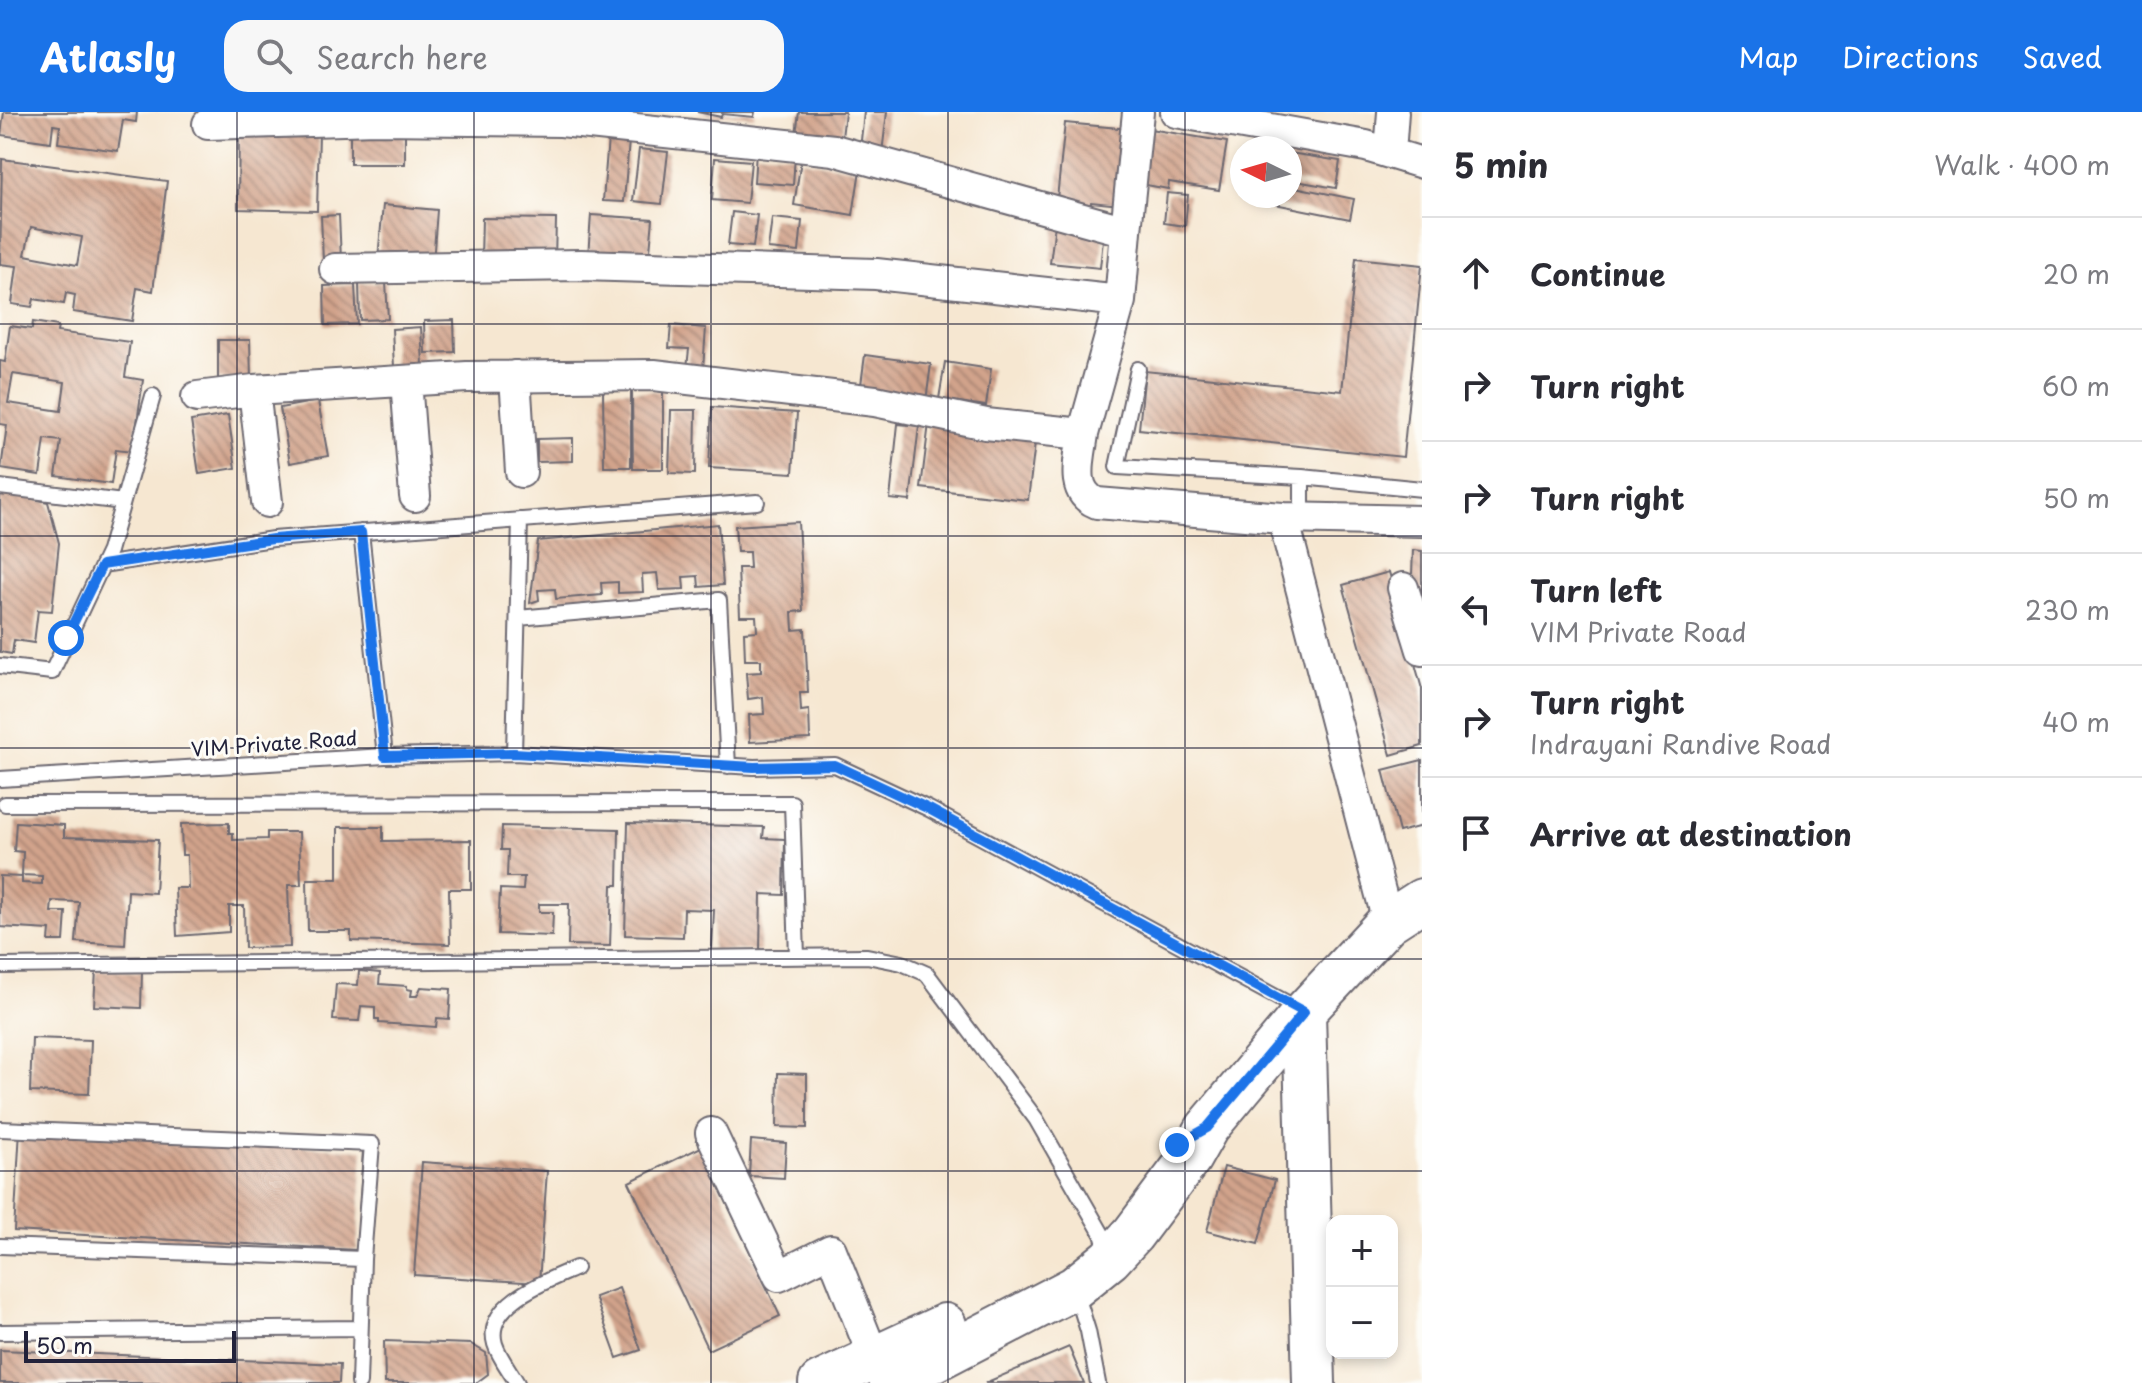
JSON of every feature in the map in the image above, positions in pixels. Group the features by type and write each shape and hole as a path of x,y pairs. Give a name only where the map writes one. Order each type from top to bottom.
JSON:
{"street":[{"path":"1138,112 1120,301 1083,434 1078,477 1084,496 1097,503 1293,519 1422,521"},
{"path":"1176,112 1234,118 1366,146 1422,163"},
{"path":"1390,153 1393,112"},
{"path":"208,124 376,119 561,121 834,150 1126,231"},
{"path":"335,269 581,265 876,274 1120,301"},
{"path":"197,397 254,390 406,381 654,375 875,401 986,424 1083,434"},
{"path":"515,376 521,472"},
{"path":"406,381 415,496"},
{"path":"254,390 267,502"},
{"path":"899,1373 1008,1297 1133,1234 1190,1158 1207,1128 1304,1012 1405,911 1293,519"},
{"path":"1403,588 1422,650"},
{"path":"1304,1012 1314,1383"},
{"path":"711,1133 779,1276 831,1250 899,1373"},
{"path":"820,1383 899,1373 1074,1288 1106,1247"}],"lane":[{"path":"1138,369 1117,467 1302,477 1422,489"},
{"path":"0,666 52,672 109,551 153,396"},
{"path":"1293,519 1302,477"},
{"path":"0,487 123,502"},
{"path":"102,565 273,539 757,502"},
{"path":"514,753 520,520"},
{"path":"361,532 385,756"},
{"path":"518,618 719,600 728,766"},
{"name":"VIM Private Road","path":"0,779 385,756 514,753 728,766 835,765 929,809 1304,1012"},
{"path":"5,804 792,803 797,957"},
{"path":"0,966 867,956 902,963 927,974 1036,1119 1106,1247"},
{"path":"0,1129 372,1144 363,1259 359,1383"},
{"path":"0,1246 363,1259"},
{"path":"517,1383 494,1342 498,1316 529,1288 576,1268"},
{"path":"1074,1288 1088,1331 1098,1383"},
{"path":"0,1332 360,1328"}],"building":[{"path":"4,112 137,112 136,122 123,120 118,151 58,143 60,126 53,125 51,142 1,135"},
{"path":"697,112 755,112 754,117 722,114 721,117"},
{"path":"799,112 845,112 841,146 795,141"},
{"path":"864,112 887,112 882,153 860,150"},
{"path":"350,123 405,124 405,164 350,164"},
{"path":"1065,123 1129,129 1121,205 1091,202 1090,212 1056,208"},
{"path":"1150,129 1227,142 1219,190 1169,182 1168,189 1141,184"},
{"path":"239,131 319,133 317,211 238,209"},
{"path":"608,138 629,140 624,202 603,201"},
{"path":"639,149 668,152 662,204 633,201"},
{"path":"756,152 795,155 793,185 754,182"},
{"path":"1302,155 1340,161 1336,188 1302,182"},
{"path":"715,158 751,161 747,203 712,200"},
{"path":"2,159 167,181 153,291 137,288 132,321 73,312 75,295 66,293 64,304 34,299 32,307 12,304 17,266 0,264","holes":["31,227 82,237 77,265 25,255"]},
{"path":"801,160 860,170 853,215 794,205"},
{"path":"1302,188 1354,199 1350,219 1295,208 1302,208"},
{"path":"1167,193 1188,195 1185,226 1164,223"},
{"path":"383,205 437,210 433,263 378,258"},
{"path":"732,212 757,215 753,247 728,245"},
{"path":"339,215 341,260 323,261 321,216"},
{"path":"591,215 653,219 649,261 588,256"},
{"path":"482,218 556,219 555,261 481,259"},
{"path":"772,218 802,221 799,252 768,249"},
{"path":"1055,224 1104,230 1100,268 1050,263"},
{"path":"1356,258 1422,265 1403,457 1139,429 1145,371 1342,391"},
{"path":"386,282 388,319 360,320 359,283"},
{"path":"355,285 357,324 325,325 324,286"},
{"path":"454,320 455,352 425,353 424,321"},
{"path":"33,322 58,326 57,332 130,342 125,377 143,380 133,451 116,449 111,484 56,476 61,441 45,439 40,475 1,469 7,425 0,424 0,361 5,362 10,326 32,329","holes":["13,374 65,382 61,411 8,403"]},
{"path":"671,325 706,328 703,369 687,368 689,349 669,348"},
{"path":"421,327 423,365 394,367 392,329"},
{"path":"218,340 250,340 251,379 218,379"},
{"path":"865,355 931,364 926,401 860,392"},
{"path":"945,362 991,369 986,406 939,399"},
{"path":"603,390 631,390 631,467 604,467"},
{"path":"632,391 663,391 663,469 633,469"},
{"path":"318,401 328,456 290,463 280,408"},
{"path":"712,407 797,413 793,473 709,468"},
{"path":"671,410 696,410 695,474 669,473"},
{"path":"228,415 236,468 199,474 191,421"},
{"path":"929,423 1036,435 1028,500 921,488"},
{"path":"898,424 919,426 910,501 890,499"},
{"path":"573,438 573,461 537,462 537,439"},
{"path":"0,492 48,502 59,543 52,611 38,610 34,643 14,640 12,654 0,652"},
{"path":"798,522 803,611 792,612 793,630 805,629 808,693 800,693 801,711 809,710 810,739 750,742 749,715 764,714 763,697 748,699 746,673 761,672 761,660 745,660 744,632 757,631 756,616 740,616 738,568 750,568 749,552 737,552 735,526"},
{"path":"718,524 723,585 699,587 698,576 683,577 684,589 659,590 657,573 642,574 643,592 618,593 618,582 601,583 602,595 556,599 555,589 538,590 539,600 530,603 538,541"},
{"path":"1413,550 1422,551 1422,600 1411,599"},
{"path":"1389,572 1422,689 1422,746 1391,755 1343,585"},
{"path":"1422,760 1422,826 1399,832 1383,770"},
{"path":"16,822 64,825 64,837 158,840 155,893 128,891 125,945 76,942 79,902 52,901 51,912 66,912 64,941 49,941 50,930 0,927 0,876 22,877 22,883 42,884 42,876 22,875 23,852 14,851"},
{"path":"229,823 233,840 267,839 267,832 299,832 301,885 288,885 290,947 245,948 244,906 229,906 229,932 177,936 175,888 188,888 187,855 182,855 181,824"},
{"path":"628,823 764,827 763,838 785,839 784,895 761,894 760,951 712,950 714,910 684,909 683,937 625,935"},
{"path":"502,826 619,829 618,885 612,885 610,946 568,945 569,904 539,904 539,912 553,912 552,936 498,934 500,889 523,890 524,877 507,877 508,850 501,850"},
{"path":"338,827 383,827 383,841 471,840 471,889 449,889 450,944 351,941 351,931 308,931 307,879 338,879"},
{"path":"96,970 142,972 141,1008 94,1006"},
{"path":"359,971 380,973 379,984 407,986 412,990 411,996 417,996 421,987 451,989 449,1019 437,1018 436,1027 379,1023 379,1019 375,1019 375,1007 361,1006 359,1021 333,1020 336,984 358,985"},
{"path":"32,1038 91,1040 89,1094 30,1092"},
{"path":"778,1073 807,1074 807,1128 777,1127"},
{"path":"20,1130 363,1150 357,1250 14,1231"},
{"path":"751,1140 786,1143 784,1178 749,1176"},
{"path":"701,1147 780,1316 708,1350 629,1182"},
{"path":"422,1162 547,1171 539,1283 414,1275"},
{"path":"1224,1167 1275,1180 1258,1244 1207,1231"},
{"path":"619,1288 641,1350 617,1358 595,1297"},
{"path":"384,1341 471,1344 486,1353 488,1374 476,1383 385,1383"},
{"path":"1069,1347 1084,1383 985,1383"},
{"path":"0,1350 340,1364 339,1383 0,1383"}],"route":[{"path":"66,638 102,565 273,539 361,532 385,756 514,753 754,767 835,765 929,809 1304,1012 1207,1128 1177,1145"}]}
